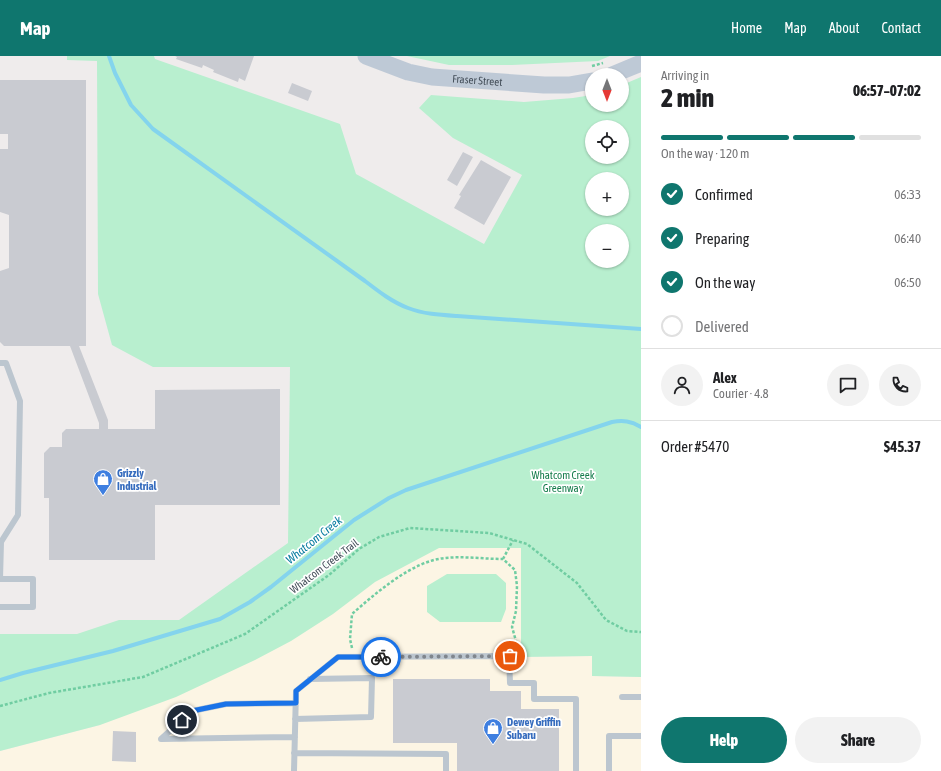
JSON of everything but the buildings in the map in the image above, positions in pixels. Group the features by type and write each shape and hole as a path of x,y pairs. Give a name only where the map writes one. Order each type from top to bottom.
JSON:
{"street":[{"name":"Fraser Street","path":"366,56 408,72 432,77 544,85 569,85 585,77"},
{"path":"610,68 641,62"}],"lane":[{"path":"0,363 6,363 20,401 18,515 1,542 0,579 33,579 33,607 0,607"},
{"path":"294,771 296,691 338,657 510,656 510,683 534,683 534,698 576,698 576,771"},
{"path":"295,719 371,718 372,678 310,679"},
{"path":"622,697 641,697"},
{"path":"295,737 161,739 192,711 226,704 296,703"},
{"path":"609,771 609,736 641,736"},
{"path":"294,753 446,754 446,771"}],"path":[{"name":"Whatcom Creek Trail","path":"0,706 49,694 143,677 245,634 329,575 359,549 379,537 410,528 489,533 527,544 577,583 606,620 627,631 641,632"},
{"path":"503,559 513,540"},
{"path":"355,657 350,639 352,614 389,584 425,563 444,558 503,559 515,570 517,586 516,611 512,627 516,641 510,656"}],"shaded area":[{"path":"378,547 521,548 521,657 592,656 592,676 641,677 641,771 0,771 0,751 100,725"}],"green space":[{"name":"Whatcom Creek Greenway","path":"67,56 154,56 155,59 340,124 356,174 484,244 522,175 453,138 419,108 431,95 524,102 585,96 585,112 629,112 629,82 641,77 641,677 592,676 592,656 521,657 521,548 439,548 375,582 333,614 291,641 255,660 176,697 100,725 0,751 0,634 77,634 119,620 179,620 288,543 290,367 153,367 112,345 98,294 97,61 67,60"},
{"path":"407,56 610,56 598,61 512,65 449,65"},
{"path":"447,574 496,574 506,583 506,609 501,622 440,622 427,612 427,586"}],"waterway":[{"path":"109,56 115,73 131,105 153,129 396,303 414,310 438,315 641,329"},
{"name":"Whatcom Creek","path":"0,680 113,651 220,619 250,602 271,587 354,520 389,498 406,490 612,422 620,421 634,423 641,427"}],"way so far":[{"path":"381,657 510,656"}],"place":[{"name":"Grizzly Industrial","path":"103,496"},
{"name":"Dewey Griffin Subaru","path":"493,745"}],"route":[{"path":"182,720 192,711 226,704 296,703 296,691 338,657 381,657"}]}
